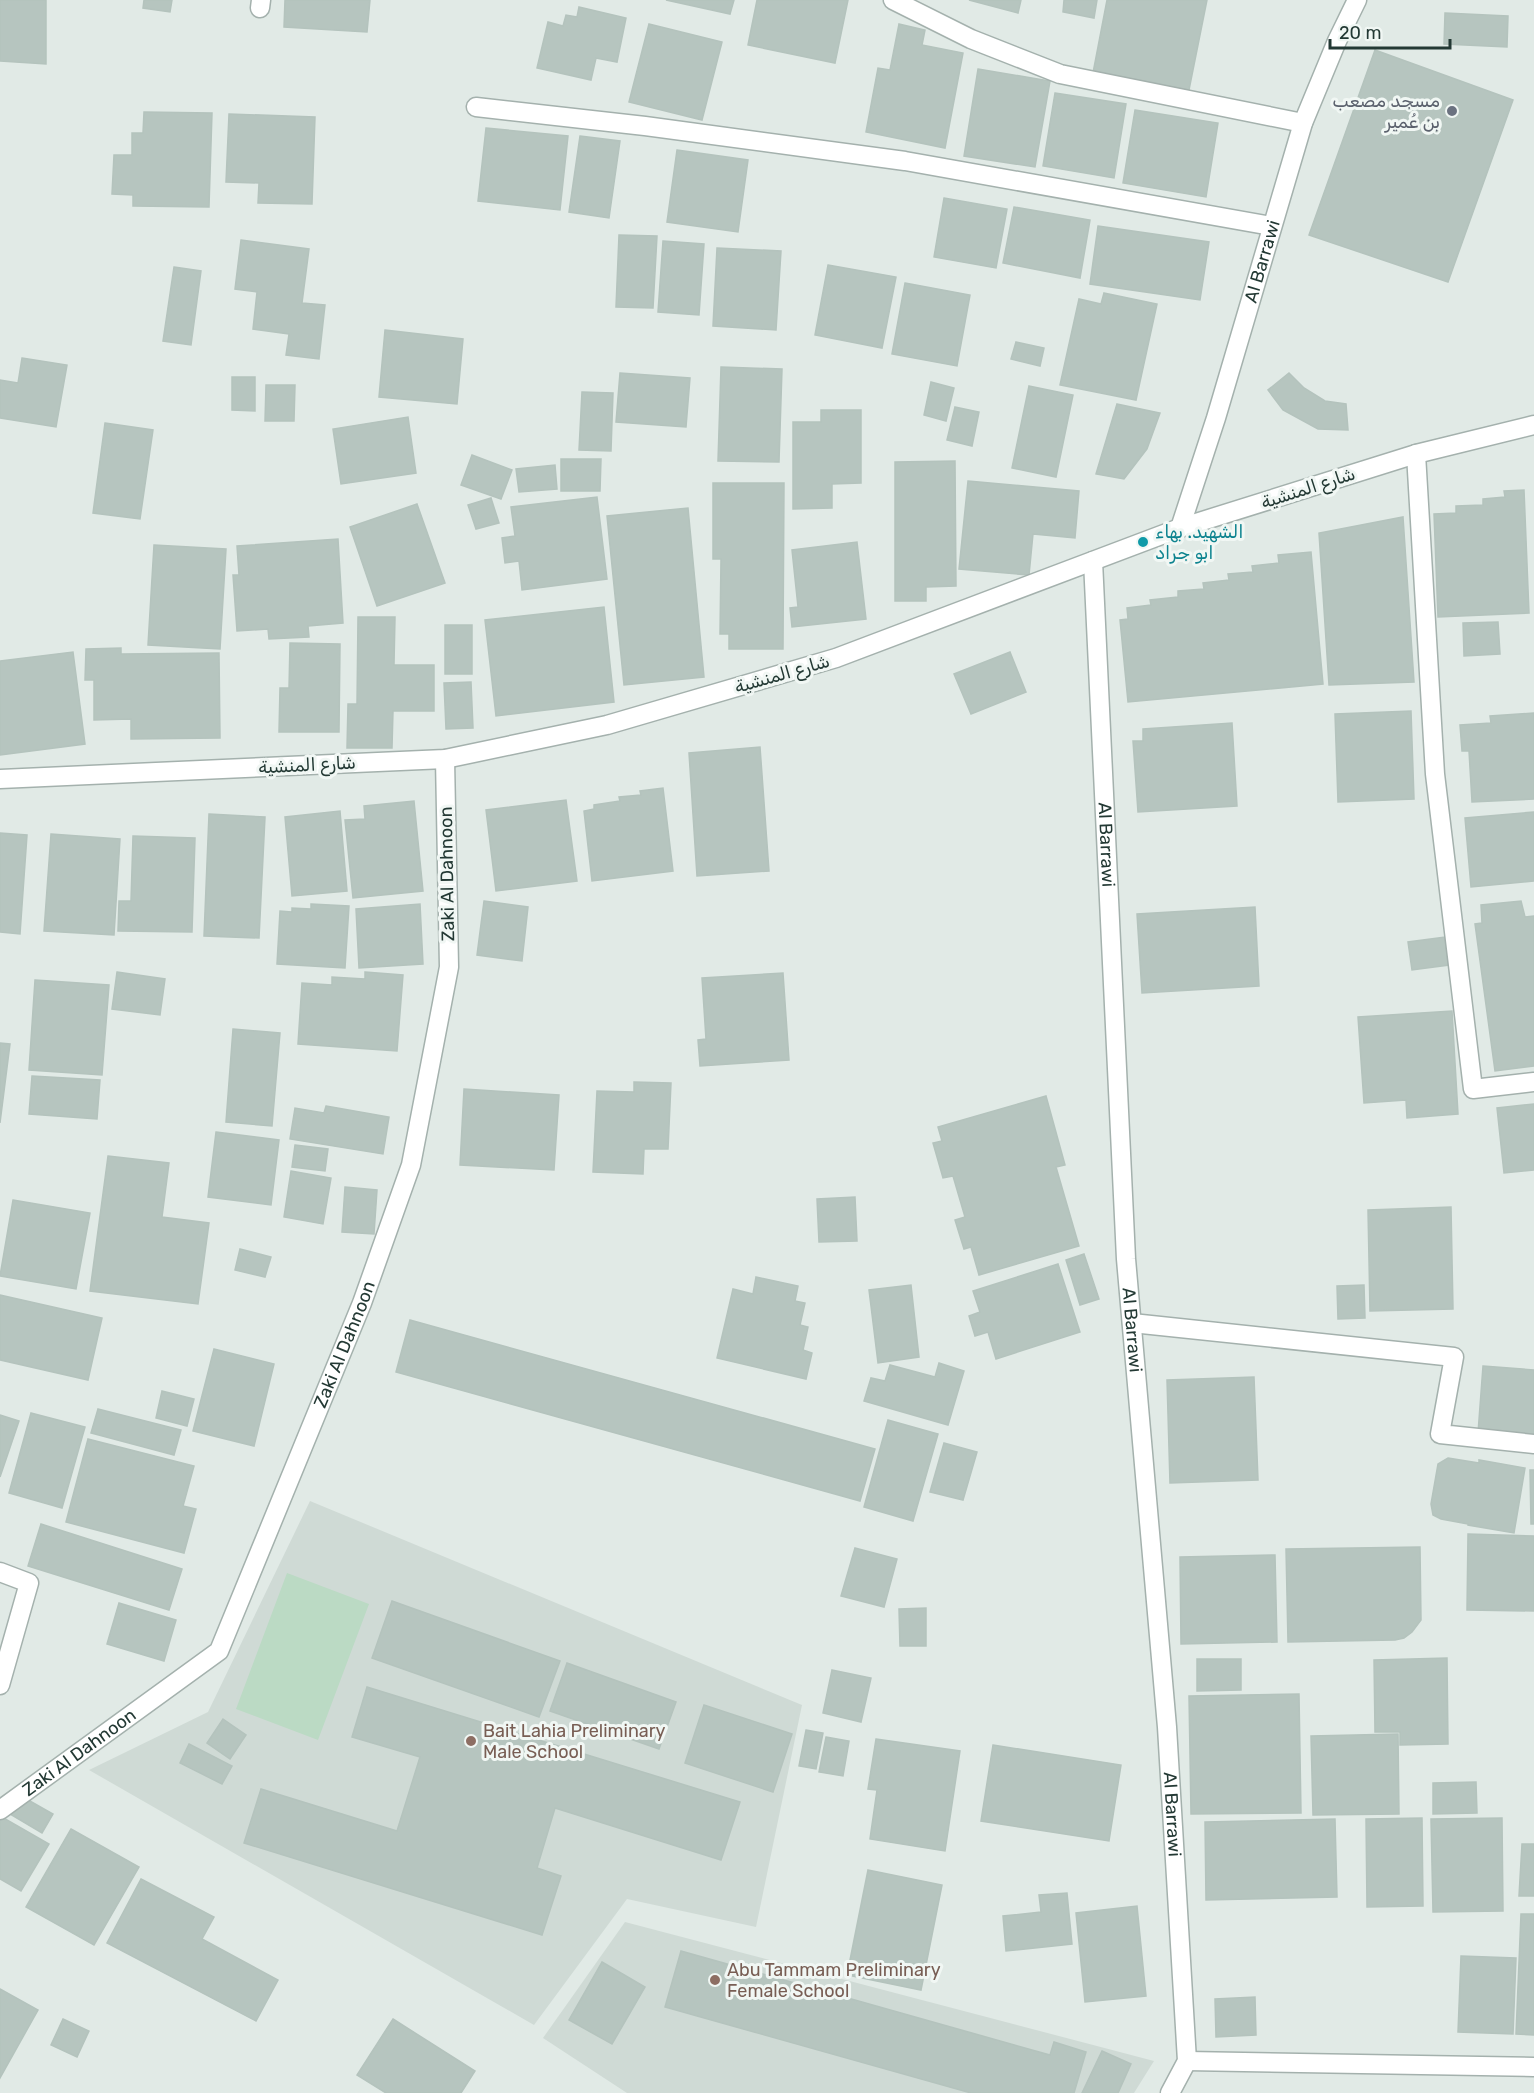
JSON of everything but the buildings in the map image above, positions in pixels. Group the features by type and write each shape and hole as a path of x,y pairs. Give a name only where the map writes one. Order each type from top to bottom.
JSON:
{"street":[{"path":"893,0 971,39 1060,74 1303,123"},
{"name":"Al Barrawi","path":"1180,528 1216,418 1303,123 1337,41 1357,0"},
{"path":"476,107 645,126 905,161 1271,226"},
{"name":"شارع المنشية","path":"0,779 445,759 607,725 836,658 1180,528 1416,454 1534,425"},
{"path":"1416,454 1435,774 1473,1089 1534,1082"},
{"name":"Al Barrawi","path":"1093,561 1126,1259 1167,1726 1187,2061"},
{"name":"Zaki Al Dahnoon","path":"0,1810 219,1651 362,1303 411,1164 449,967 445,759"},
{"path":"1132,1323 1454,1357 1440,1434 1534,1444"},
{"path":"0,1572 29,1583 0,1685"},
{"path":"1170,2093 1187,2061 1534,2067"}],"shaded area":[{"name":"Bait Lahia Preliminary Male School","path":"310,1501 802,1705 756,1927 627,1899 534,2025 89,1770 208,1712"},
{"name":"Abu Tammam Preliminary Female School","path":"625,1922 1154,2061 1134,2093 627,2093 543,2038"}],"green space":[{"path":"287,1573 369,1604 318,1740 236,1709"}],"place":[{"name":"مسجد مصعب بن عُمير","path":"1452,111"},
{"name":"الشهيد. بهاء ابو جراد","path":"1143,542"},
{"name":"Bait Lahia Preliminary Male School","path":"471,1741"},
{"name":"Abu Tammam Preliminary Female School","path":"715,1980"}]}
